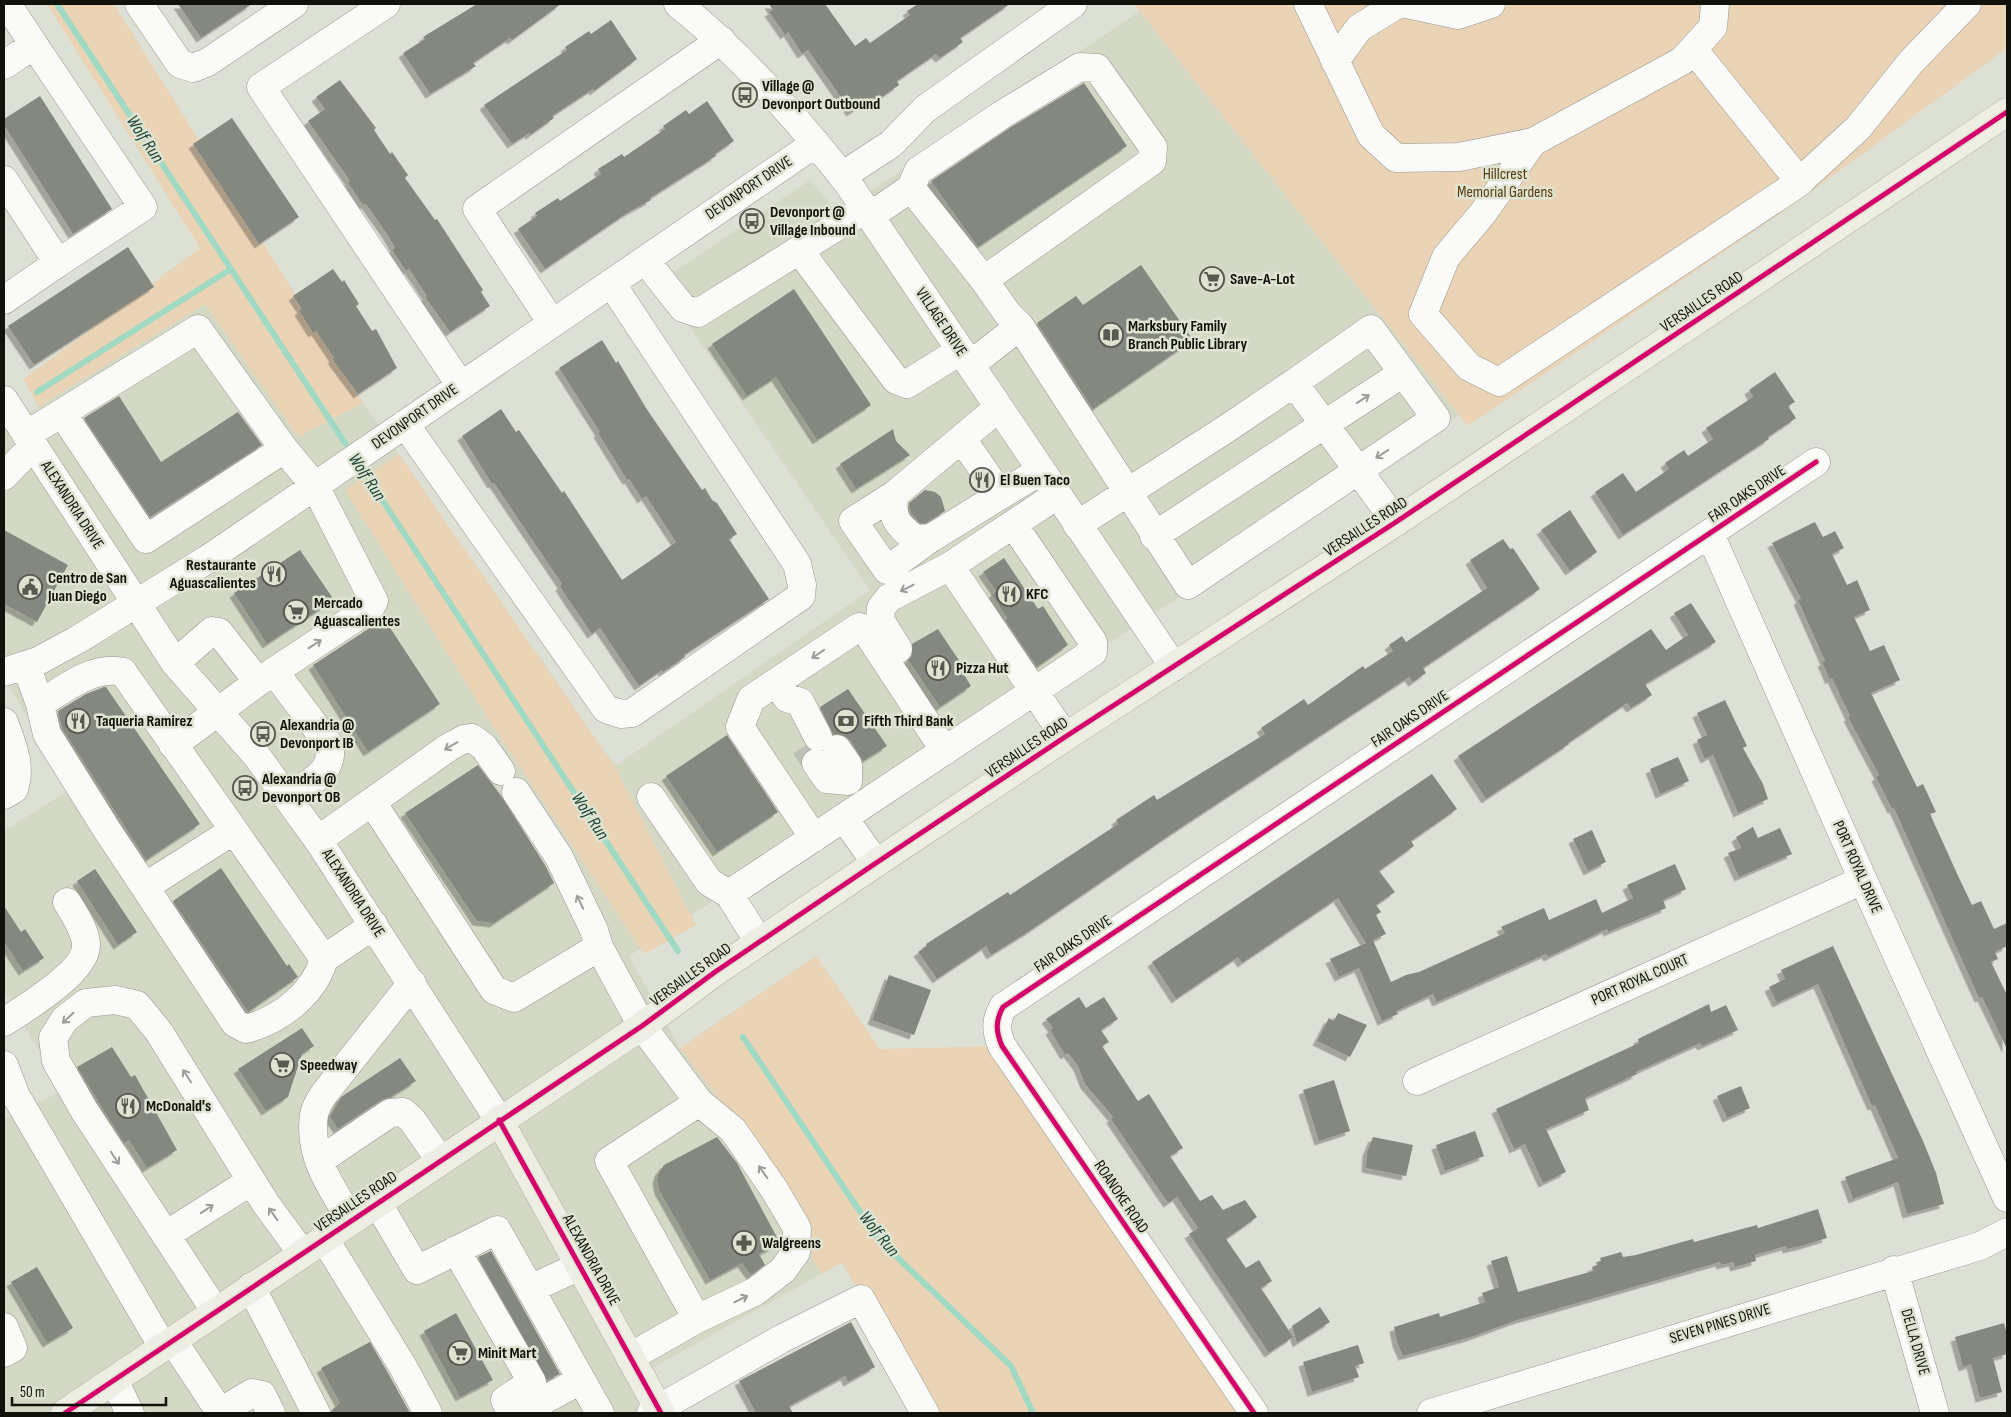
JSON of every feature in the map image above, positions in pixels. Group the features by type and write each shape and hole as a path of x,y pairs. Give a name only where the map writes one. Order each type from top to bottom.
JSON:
{"main road":[{"name":"VERSAILLES ROAD","path":"65,1413 642,1026 759,942 1065,737 1396,522 2007,112"},
{"name":"ALEXANDRIA DRIVE","path":"500,1120 630,1357 657,1412"}],"street":[{"path":"4,300 143,207 7,4"},
{"path":"139,4 180,64 193,68 208,62 294,4"},
{"path":"386,4 261,87 461,386"},
{"name":"VILLAGE DRIVE","path":"678,4 721,40 816,143 842,176 1174,667"},
{"path":"842,176 892,144 925,109 1073,4"},
{"path":"1308,4 1371,135 1396,158 1459,156 1534,142 1682,61 1713,26 1715,4"},
{"path":"1336,61 1359,28 1398,4"},
{"path":"1407,4 1458,15 1492,4"},
{"path":"1534,142 1483,213 1446,257 1424,314 1469,367 1499,382 1800,182 1858,128 1911,62 1967,4"},
{"path":"552,323 477,209 721,40"},
{"path":"4,65 34,45"},
{"path":"1693,49 1800,182"},
{"path":"645,260 683,308 698,313 799,250 910,188 918,171 1003,114 1080,67 1097,68 1153,147 1152,160 984,280"},
{"name":"DEVONPORT DRIVE","path":"9,670 77,640 136,604 367,451 816,143"},
{"path":"4,180 58,263"},
{"path":"910,188 984,280 1006,313 1020,326 1128,492 1154,536 1188,585 1436,418 1372,329 1294,382 1128,492 1077,525"},
{"path":"799,250 896,380 907,384 965,358 1020,326"},
{"path":"405,424 606,709 621,714 632,713 640,708 801,596 802,585 797,564 611,283"},
{"path":"4,476 30,441 62,413 198,329 284,449 315,486 374,601 370,608 266,676 220,712 173,745"},
{"path":"1154,536 1403,373"},
{"path":"1294,382 1396,522"},
{"name":"ALEXANDRIA DRIVE","path":"4,400 175,662 220,712 288,798 318,840 500,1120"},
{"path":"998,408 894,495 854,521 887,570 931,538 1040,471"},
{"path":"62,413 146,539 284,449"},
{"path":"962,439 1000,494"},
{"name":"FAIR OAKS DRIVE","path":"1018,996 1816,462"},
{"path":"894,495 893,515 903,529 915,539 931,538"},
{"path":"952,746 880,620 881,608 889,598 950,566 1057,495"},
{"path":"729,894 1093,652 1093,642 1013,524"},
{"name":"PORT ROYAL DRIVE","path":"1710,534 1862,880 2007,1198"},
{"path":"950,566 1065,737"},
{"path":"876,864 854,811 848,781 848,765 822,747 784,713 788,694 858,627 864,628 952,746"},
{"path":"175,662 212,631 219,632 266,676 330,746 331,759 327,769 288,798"},
{"path":"9,670 40,704 47,734 107,830 146,886 235,1023 246,1029 259,1025 304,996 319,974 324,959 374,925"},
{"path":"40,704 96,673 112,670 123,672 324,959"},
{"path":"788,694 751,699 740,727 814,838"},
{"path":"4,722 17,762 19,776 14,789 4,795"},
{"path":"318,840 464,739 472,738 484,747 500,771"},
{"path":"516,792 559,857 594,930 599,947 642,1026 699,1102 733,1130 774,1189 797,1228 796,1252 783,1270 756,1291 697,1319 630,1357"},
{"path":"651,797 709,882 729,894 759,942"},
{"path":"372,802 494,990 502,995 514,998 599,947"},
{"path":"146,886 233,831"},
{"name":"PORT ROYAL COURT","path":"1417,1081 1862,880"},
{"path":"4,1022 45,994 68,974 83,957 86,945 83,932 67,902"},
{"path":"351,1220 321,1171 314,1141 314,1113 324,1094 412,983"},
{"name":"ROANOKE ROAD","path":"1018,996 1002,1007 997,1017 996,1030 1002,1046 1254,1413"},
{"path":"216,1312 84,1110 56,1062 53,1038 65,1019 86,1003 115,1000 137,1006 159,1032 251,1181 313,1246 402,1365 428,1413"},
{"path":"4,1065 21,1104 168,1344 220,1412 252,1393 262,1395 271,1413"},
{"path":"697,1319 609,1161 699,1102"},
{"path":"319,1161 390,1113 403,1112 412,1120 440,1160"},
{"path":"166,1235 251,1181"},
{"path":"377,1202 417,1270 497,1230 600,1413"},
{"name":"SEVEN PINES DRIVE","path":"1430,1413 1894,1270 1980,1246 2007,1232"},
{"path":"456,1250 532,1382 505,1400 511,1413"},
{"path":"530,1289 580,1266"},
{"name":"DELLA DRIVE","path":"1894,1270 1935,1413"},
{"path":"251,1287 316,1413"},
{"path":"657,1412 781,1339 861,1299 925,1413"},
{"path":"4,1327 13,1348 4,1354"},
{"path":"114,1380 130,1413"},
{"path":"520,1413 581,1380"}],"shaded area":[{"path":"1140,11 1459,415 629,956 680,1048 801,1205 812,1230 812,1257 821,1274 640,1375 661,1413 4,1413 4,1119 62,1091 4,990 4,831 72,788 4,679 4,428 205,304 298,436 363,403 615,766 870,590 659,282 810,180 838,213"}],"green space":[{"path":"47,4 114,4 363,403 298,437 205,304 38,407 24,379 200,248"},
{"name":"Hillcrest Memorial Gardens","path":"1134,4 2007,4 2007,48 1794,204 1468,426"},
{"path":"399,454 615,767 696,925 644,954 496,731 345,490"},
{"path":"816,956 880,1049 1002,1046 1254,1413 929,1413 842,1263 821,1274 812,1257 812,1230 801,1205 680,1048"}],"building":[{"path":"178,4 252,4 201,38"},
{"path":"477,4 561,4 512,40 510,38 473,63 476,66 430,94 403,53 425,39 423,37"},
{"path":"769,4 825,4 855,46 866,38 870,43 910,15 907,11 918,4 1010,4 960,38 963,42 940,58 936,54 897,81 899,85 876,101 873,97 851,112 808,50 802,54 788,32 785,35 769,12 773,10"},
{"path":"611,20 637,59 594,91 593,89 552,116 554,118 530,135 529,133 512,144 484,105 567,50 565,47 589,31 591,34"},
{"path":"340,80 376,128 374,130 390,154 392,152 408,175 405,178 435,220 437,219 483,290 481,292 490,306 450,332 425,297 427,296 409,269 406,271 392,250 395,248 387,234 366,204 363,205 348,183 350,181 308,121 325,109 316,97"},
{"path":"1084,83 1127,146 978,247 931,181 1011,127"},
{"path":"40,96 112,209 73,234 4,125 4,119"},
{"path":"707,101 734,141 715,154 716,156 650,198 651,200 627,213 545,269 518,229 537,216 535,213 558,198 560,201 601,174 598,169 622,154 624,157 665,129 663,126 686,110 689,114"},
{"path":"232,118 299,217 259,244 193,144"},
{"path":"128,247 154,287 34,365 8,326"},
{"name":"Marksbury Family Branch Public Library","path":"1141,265 1193,340 1093,409 1037,323 1076,296 1083,305"},
{"path":"333,269 342,282 344,280 359,304 356,306 372,331 376,329 397,368 358,394 332,359 334,358 316,331 313,333 299,311 302,309 293,296"},
{"path":"794,289 871,405 817,440 776,377 747,396 712,344"},
{"path":"602,340 616,363 618,361 646,408 702,490 705,488 712,500 717,503 737,534 729,539 769,599 684,655 685,657 663,672 662,670 639,686 600,628 592,634 560,586 562,584 494,483 492,484 462,436 501,409 516,432 519,430 562,493 564,491 622,580 676,542 646,496 642,499 629,479 627,480 598,433 600,432 559,368"},
{"path":"1775,372 1795,402 1788,406 1796,418 1768,437 1769,439 1623,535 1595,492 1623,473 1636,492 1669,469 1665,463 1684,450 1688,456 1713,439 1706,428 1753,397 1749,390"},
{"path":"119,396 161,462 238,412 262,445 150,517 84,418"},
{"path":"893,429 896,441 910,455 856,489 840,464"},
{"path":"925,490 935,492 941,497 945,511 926,523 920,523 911,513 909,503"},
{"path":"1570,510 1597,552 1570,571 1541,530"},
{"path":"1815,522 1823,537 1835,531 1844,548 1832,554 1847,585 1857,580 1870,610 1854,617 1870,651 1884,645 1900,680 1871,693 1917,787 1923,784 1936,812 1930,814 1959,878 1972,905 1981,901 1994,929 2007,923 2007,946 1995,952 1998,959 1991,962 2007,995 2007,1049 1982,997 1979,998 1894,808 1892,809 1876,777 1879,775 1848,717 1850,716 1832,678 1830,680 1822,662 1825,661 1798,600 1801,599 1772,543"},
{"name":"Centro de San Juan Diego","path":"4,530 68,565 37,622 4,604"},
{"path":"1503,539 1510,549 1513,548 1540,589 1423,668 1426,673 1413,682 1409,677 1177,830 1031,930 991,955 986,946 937,979 918,952 927,946 926,944 1008,892 1010,895 1118,824 1116,820 1154,795 1157,800 1265,734 1261,728 1304,699 1308,705 1363,666 1365,669 1393,651 1389,645 1402,636 1406,642 1487,588 1470,560"},
{"path":"300,550 334,600 267,644 234,593"},
{"path":"1004,558 1038,609 1043,606 1068,645 1037,667 1005,620 1007,618 992,595 996,591 983,572"},
{"path":"1691,603 1716,642 1645,684 1652,695 1631,708 1627,703 1486,799 1458,756 1651,629 1666,650 1688,635 1674,613"},
{"path":"382,620 385,624 387,623 440,704 368,752 313,665"},
{"name":"Pizza Hut","path":"938,629 964,668 961,670 971,686 940,707 908,660 912,656 912,644"},
{"path":"106,687 200,824 146,860 62,728 58,711 86,694"},
{"name":"Fifth Third Bank","path":"848,689 887,746 863,761 850,740 843,735 833,734 820,707"},
{"path":"1725,700 1747,746 1743,748 1763,784 1768,799 1738,813 1713,755 1705,759 1697,740 1707,735 1697,713"},
{"path":"727,735 778,812 717,852 666,776"},
{"path":"1678,757 1689,781 1660,794 1650,769"},
{"path":"478,765 502,797 545,865 554,883 494,923 477,921 405,813"},
{"path":"1432,774 1457,809 1411,841 1414,846 1379,871 1395,892 1376,905 1381,912 1376,915 1386,934 1373,940 1391,982 1406,975 1419,972 1505,933 1501,927 1544,908 1549,920 1596,899 1602,913 1633,898 1627,885 1675,864 1686,889 1663,900 1666,908 1608,932 1607,929 1548,957 1546,954 1437,1002 1433,994 1396,1011 1398,1014 1382,1021 1359,968 1339,977 1330,959 1366,943 1338,898 1242,963 1238,957 1176,999 1152,962"},
{"path":"1753,827 1758,838 1780,828 1792,854 1739,877 1728,853 1741,848 1736,837"},
{"path":"1592,830 1606,862 1588,871 1573,839"},
{"path":"221,868 287,966 289,964 298,977 248,1012 173,901"},
{"path":"95,869 137,932 118,945 77,881"},
{"path":"4,906 21,932 25,929 44,958 23,971 4,942"},
{"path":"1833,946 1923,1141 1936,1173 1944,1204 1907,1214 1898,1182 1853,1199 1845,1177 1898,1158 1875,1105 1872,1106 1818,984 1777,1003 1769,987 1785,979 1781,970"},
{"path":"889,975 931,990 914,1035 872,1020"},
{"path":"1079,997 1086,1008 1104,997 1118,1019 1101,1030 1109,1042 1102,1046 1138,1101 1149,1094 1183,1148 1170,1156 1200,1201 1212,1195 1223,1210 1245,1200 1257,1217 1226,1239 1246,1268 1259,1260 1272,1281 1261,1288 1293,1337 1269,1353 1189,1234 1198,1228 1177,1197 1168,1203 1111,1119 1113,1117 1085,1084 1078,1066 1068,1053 1065,1055 1050,1030 1053,1028 1046,1019"},
{"path":"1709,1004 1711,1012 1726,1005 1738,1030 1702,1046 1700,1043 1585,1098 1589,1110 1546,1129 1566,1172 1543,1183 1525,1144 1514,1149 1496,1109 1639,1043 1638,1039"},
{"path":"1338,1013 1367,1025 1350,1057 1317,1041 1329,1018 1334,1021"},
{"path":"302,1028 314,1046 302,1054 288,1097 266,1111 238,1069"},
{"name":"McDonald's","path":"112,1047 131,1077 135,1075 177,1150 147,1168 129,1140 124,1143 77,1067"},
{"path":"400,1058 416,1081 391,1097 381,1100 338,1129 330,1117 341,1097"},
{"path":"1334,1080 1350,1131 1319,1141 1303,1090"},
{"path":"1741,1086 1750,1108 1727,1118 1717,1096"},
{"path":"1475,1131 1484,1156 1445,1171 1436,1145"},
{"name":"Walgreens","path":"717,1137 737,1163 780,1243 759,1254 765,1265 751,1275 742,1263 710,1280 659,1190 657,1180 659,1172 664,1165"},
{"path":"1373,1137 1413,1145 1406,1176 1366,1168 1367,1152"},
{"path":"1818,1209 1827,1238 1801,1246 1787,1249 1786,1246 1755,1255 1756,1261 1735,1267 1733,1262 1721,1265 1720,1262 1514,1321 1471,1337 1403,1356 1397,1342 1394,1327 1439,1313 1440,1317 1485,1302 1482,1293 1499,1287 1491,1261 1507,1256 1518,1292 1593,1271 1592,1267 1598,1265 1597,1262 1601,1261 1600,1258 1621,1252 1623,1257 1636,1255 1693,1239 1694,1242 1757,1225 1758,1228"},
{"path":"491,1251 560,1374 547,1380 478,1257"},
{"path":"37,1267 73,1328 47,1343 11,1282"},
{"path":"1320,1307 1330,1322 1297,1343 1292,1326"},
{"path":"456,1313 493,1380 460,1397 424,1331"},
{"path":"851,1322 875,1367 848,1382 845,1376 789,1406 793,1413 756,1413 739,1381"},
{"path":"2004,1323 2007,1335 2007,1354 1993,1358 2002,1392 1980,1398 1971,1364 1963,1367 1955,1337"},
{"path":"370,1342 410,1413 332,1413 331,1411 340,1403 321,1368"},
{"path":"1358,1345 1364,1363 1355,1366 1359,1377 1312,1392 1303,1362"}],"waterway":[{"name":"Wolf Run","path":"57,4 351,452"},
{"path":"37,392 231,269"},
{"name":"Wolf Run","path":"358,463 678,951"},
{"name":"Wolf Run","path":"743,1037 879,1240 1011,1366 1033,1413"}],"tunnel":[{"path":"805,746 816,763"}],"cycle path":[{"path":"65,1413 642,1026 715,972 876,863 1065,737 1396,522 2007,112"},
{"path":"1254,1413 1002,1046 997,1026 1003,1007 1816,462"},
{"path":"499,1120 661,1413"}],"place":[{"name":"Village @ Devonport Outbound","path":"745,95"},
{"name":"Devonport @ Village Inbound","path":"752,221"},
{"name":"Save-A-Lot","path":"1212,279"},
{"name":"Marksbury Family Branch Public Library","path":"1111,335"},
{"name":"El Buen Taco","path":"982,480"},
{"name":"Restaurante Aguascalientes","path":"274,574"},
{"name":"Centro de San Juan Diego","path":"30,587"},
{"name":"KFC","path":"1009,594"},
{"name":"Mercado Aguascalientes","path":"296,612"},
{"name":"Pizza Hut","path":"938,668"},
{"name":"Taqueria Ramirez","path":"78,721"},
{"name":"Fifth Third Bank","path":"846,721"},
{"name":"Alexandria @ Devonport IB","path":"263,734"},
{"name":"Alexandria @ Devonport OB","path":"245,788"},
{"name":"Speedway","path":"282,1065"},
{"name":"McDonald's","path":"128,1106"},
{"name":"Walgreens","path":"744,1243"},
{"name":"Minit Mart","path":"460,1353"}]}
